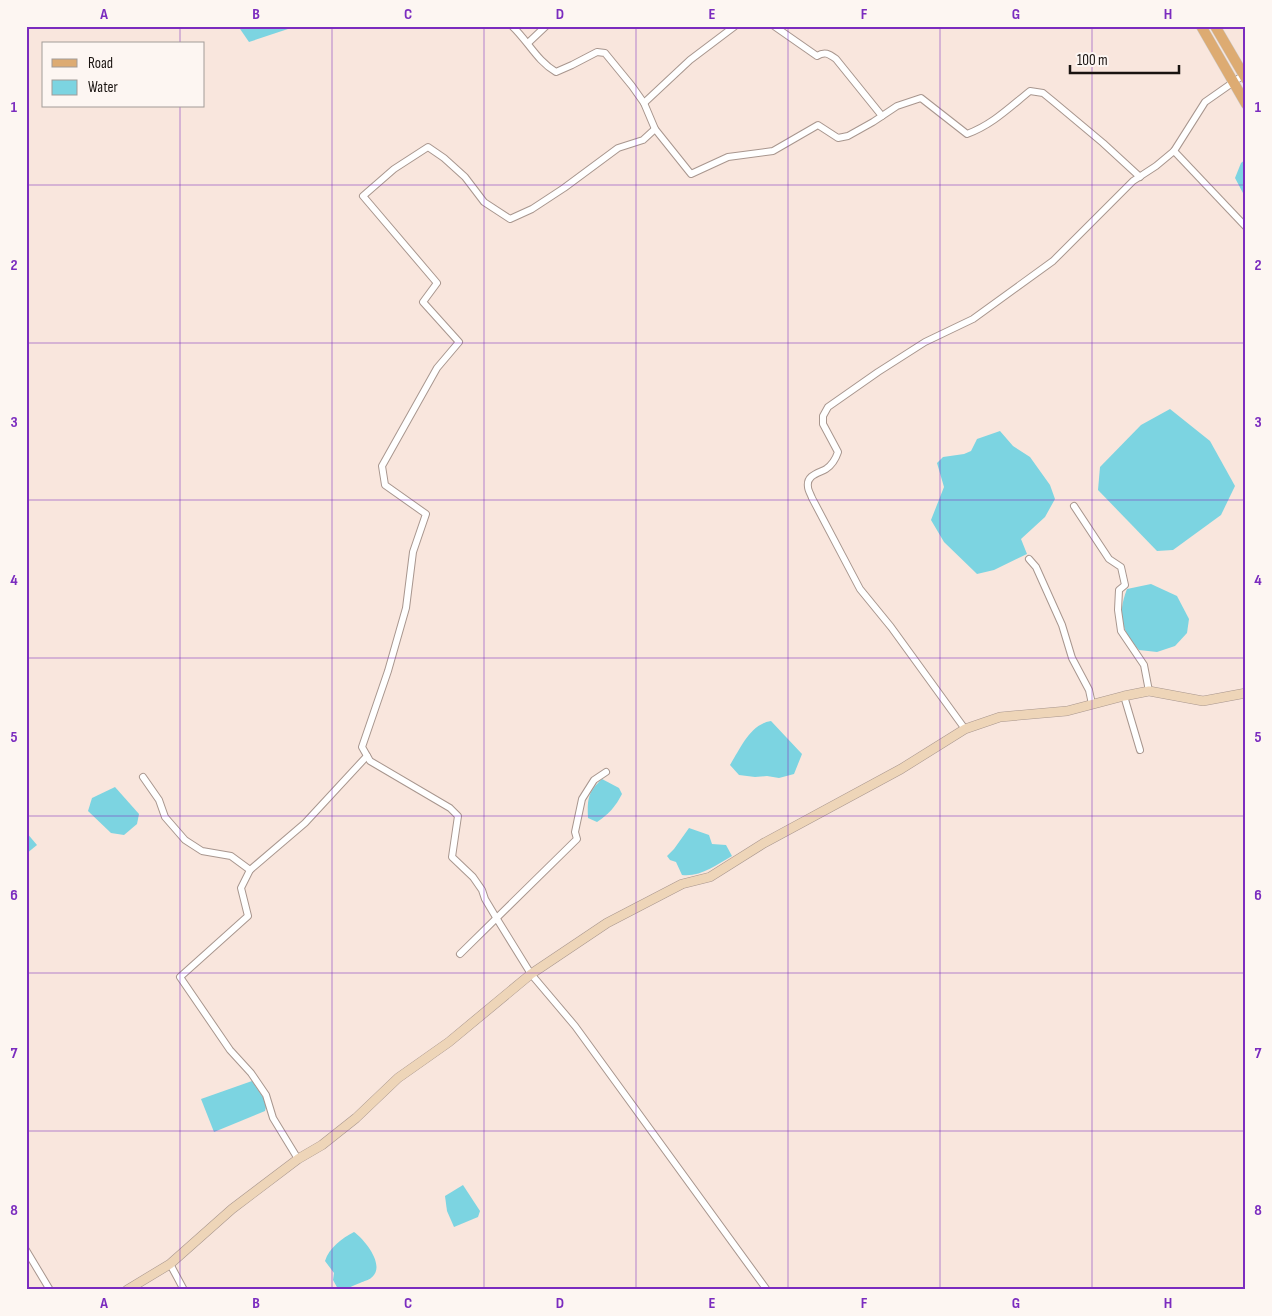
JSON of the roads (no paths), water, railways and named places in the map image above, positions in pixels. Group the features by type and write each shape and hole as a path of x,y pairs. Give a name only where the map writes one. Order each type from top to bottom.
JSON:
{"main road":[{"path":"1200,26 1246,104"},
{"path":"1214,26 1245,76"},
{"path":"127,1290 170,1264 232,1209 298,1160 322,1145 356,1118 398,1078 449,1042 532,974 606,923 682,884 710,878 764,843 901,769 965,729 1000,718 1067,711 1149,691 1203,701 1246,693"}],"street":[{"path":"512,26 528,43 544,65 556,72 597,52 605,53 644,103 654,129 691,174 728,157 774,151 818,125 838,138 848,136 897,106 921,98 967,134 979,130 994,121 1030,91 1042,94 1054,102 1104,143 1140,177"},
{"path":"528,43 546,26"},
{"path":"644,103 690,60 735,26"},
{"path":"774,26 785,29 817,56 821,53 828,53 836,59 882,116"},
{"path":"965,729 891,627 860,589 812,498 807,486 809,480 816,472 827,468 837,457 838,452 823,424 823,416 828,407 878,372 925,342 973,319 1053,261 1133,181 1174,151 1204,102 1245,76"},
{"path":"654,129 643,140 618,148 564,188 532,209 510,219 478,197 465,177 444,158 428,147 394,169 363,196 437,283 423,302 460,342 437,368 382,466 386,485 426,514 413,552 406,608 388,672 362,747 370,761 450,808 458,816 452,857 473,877 532,974 587,1042 767,1290"},
{"path":"1174,151 1246,227"},
{"path":"1074,506 1109,559 1121,567 1125,585 1119,590 1118,610 1121,631 1144,665 1149,691"},
{"path":"1029,559 1036,567 1062,625 1072,658 1089,690 1092,704"},
{"path":"1124,696 1140,750"},
{"path":"298,1160 273,1118 266,1095 251,1073 230,1050 180,977 248,916 241,888 250,870 305,823 367,756"},
{"path":"460,954 578,839 575,832 582,799 594,780 606,772"},
{"path":"142,777 158,800 165,817 185,840 202,851 230,856 250,870"},
{"path":"26,1250 50,1290"},
{"path":"170,1264 184,1290"}],"water":[{"path":"238,26 297,26 249,42"},
{"path":"1246,159 1246,195 1235,178 1241,163"},
{"path":"1170,409 1210,441 1235,486 1221,515 1173,550 1157,551 1098,490 1100,467 1141,425"},
{"path":"1000,431 1013,446 1030,457 1050,485 1055,499 1045,517 1021,539 1027,554 994,570 977,574 944,542 931,520 944,487 937,463 943,457 971,451 977,439"},
{"path":"1151,584 1177,596 1189,619 1187,633 1175,646 1157,652 1139,650 1128,636 1122,622 1122,607 1127,589"},
{"path":"771,721 802,754 794,774 779,778 739,775 730,765 746,738 757,727"},
{"path":"602,779 619,788 622,794 611,810 597,822 588,818 588,801 591,792"},
{"path":"115,787 139,814 137,824 124,835 111,833 88,811 92,798"},
{"path":"689,828 709,835 712,844 726,845 732,856 702,872 682,875 676,862 670,860 667,856"},
{"path":"26,832 37,845 26,854"},
{"path":"252,1081 267,1103 265,1111 214,1132 201,1099"},
{"path":"463,1185 480,1211 478,1217 454,1227 447,1211 445,1196"},
{"path":"354,1232 368,1246 377,1267 375,1273 368,1280 347,1288 338,1289 333,1280 334,1273 325,1261 336,1244"}]}
